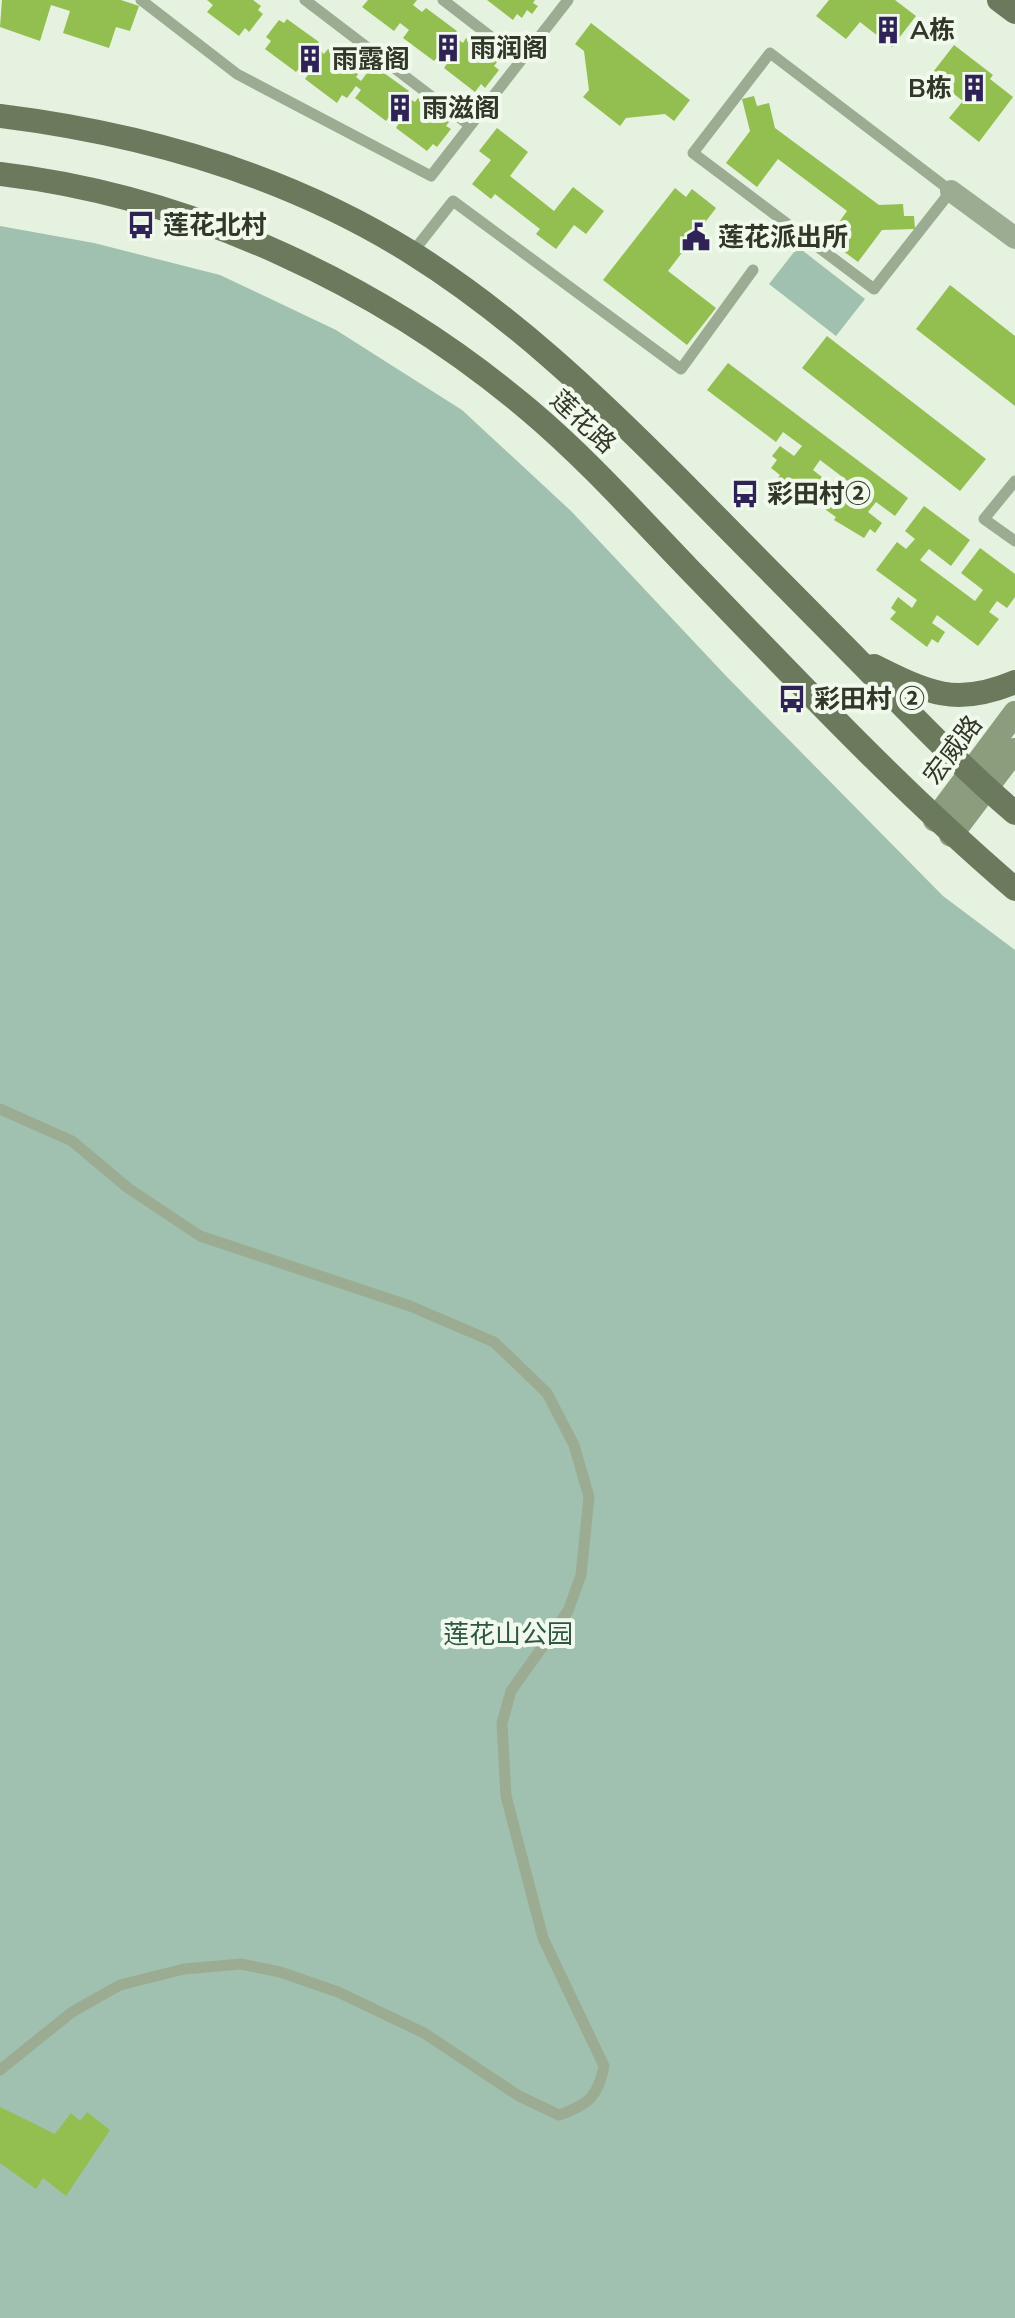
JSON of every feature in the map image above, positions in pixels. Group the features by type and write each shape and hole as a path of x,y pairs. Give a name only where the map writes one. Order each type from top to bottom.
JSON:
{"main road":[{"path":"999,0 1015,12"},
{"path":"0,100 42,121"},
{"name":"莲花路","path":"0,116 127,137 233,168 308,198 412,253 523,332 565,368 978,781 1015,813"},
{"name":"莲花路","path":"4,176 114,196 189,218 263,246 357,291 446,347 509,394 569,445 943,827 1015,889"},
{"path":"856,657 903,681 931,692 954,696 976,696 1015,682"}],"street":[{"path":"951,191 1015,238"},
{"name":"宏威路","path":"943,827 978,781 1015,713"},
{"name":"宏威路","path":"978,781 1015,750"}],"lane":[{"path":"141,0 237,74 431,176 568,0"},
{"path":"305,0 469,125"},
{"path":"443,0 521,60"},
{"path":"770,53 951,191 874,289 693,153 770,53"},
{"path":"412,253 453,201 681,369 753,270"},
{"path":"1015,481 984,519 1015,541"},
{"path":"0,1109 72,1141 128,1188 200,1236 410,1306 494,1342 547,1393 574,1445 589,1497 581,1575 568,1611 511,1691 502,1723 506,1796 543,1938 604,2066 600,2087 582,2107 559,2115 519,2096 424,2033 338,1992 280,1972 241,1964 184,1969 120,1985 72,2012 0,2070"}],"green space":[{"name":"莲花山公园","path":"0,226 94,243 220,275 336,330 462,410 571,511 727,677 943,896 1015,950 1015,2318 0,2318"},
{"path":"798,247 865,299 836,336 769,284"}],"building":[{"path":"2,0 121,0 139,6 130,31 116,27 109,48 63,33 70,11 51,5 40,41 0,27"},
{"path":"207,0 253,0 261,6 258,10 263,14 249,32 245,28 239,36 207,12 213,5"},
{"name":"雨润阁","path":"368,0 417,0 413,5 422,12 426,8 457,31 453,36 463,43 466,38 497,62 494,66 499,70 485,88 481,84 475,92 444,68 449,61 440,54 434,61 403,38 409,30 400,23 394,31 362,7"},
{"path":"487,0 535,0 533,3 538,6 532,14 527,10 522,18 517,14 513,20"},
{"name":"A栋","path":"829,0 895,0 916,16 892,47 860,22 846,39 816,16"},
{"path":"287,19 319,42 315,46 324,54 328,49 359,73 356,77 361,81 370,69 374,72 377,68 409,91 405,96 415,102 418,98 449,122 446,126 451,129 437,147 433,144 427,151 396,128 401,120 392,113 386,121 355,98 361,90 356,86 347,98 342,95 337,103 305,79 311,71 302,65 296,72 265,49 271,41 266,37 279,20 284,23"},
{"path":"591,23 690,100 674,121 665,114 626,118 620,126 583,97 589,90 584,51 575,44"},
{"name":"B栋","path":"954,45 993,75 990,79 1013,97 979,142 949,118 963,101 930,76"},
{"path":"754,96 757,106 769,103 775,128 879,205 903,204 904,216 914,216 915,229 882,230 858,262 827,239 847,211 778,159 757,187 726,163 750,131 742,99"},
{"path":"497,128 528,152 510,176 554,211 573,187 604,211 586,234 574,225 556,249 536,234 540,229 495,194 491,199 472,184 491,160 479,151"},
{"path":"675,188 686,197 692,189 716,208 668,271 716,308 687,345 603,280"},
{"path":"950,285 1015,336 1015,406 916,329"},
{"path":"827,336 986,459 960,491 802,368"},
{"path":"728,363 908,498 895,516 876,502 868,512 882,523 875,533 870,529 864,538 834,520 836,517 826,510 833,502 828,498 836,487 850,498 857,488 820,460 813,470 827,481 819,491 814,488 808,496 778,478 780,475 771,468 777,460 772,456 780,446 794,456 802,446 783,432 776,442 707,390"},
{"path":"924,506 970,540 951,566 929,549 920,560 975,601 983,590 961,573 980,548 1015,574 1015,597 1007,608 997,601 989,612 999,619 978,646 937,615 932,623 945,632 938,643 932,639 927,647 890,619 896,612 891,608 898,597 912,608 917,600 876,570 897,542 906,549 915,539 905,531"},
{"path":"0,2107 55,2134 71,2113 80,2121 87,2112 110,2130 66,2196 43,2178 36,2189 0,2163"}],"place":[{"name":"A栋","path":"888,30"},
{"name":"雨润阁","path":"448,48"},
{"name":"雨露阁","path":"310,59"},
{"name":"B栋","path":"974,88"},
{"name":"雨滋阁","path":"400,108"},
{"name":"莲花北村","path":"141,225"},
{"name":"莲花派出所","path":"696,237"},
{"name":"彩田村②","path":"745,494"},
{"name":"彩田村 ②","path":"792,699"}]}
